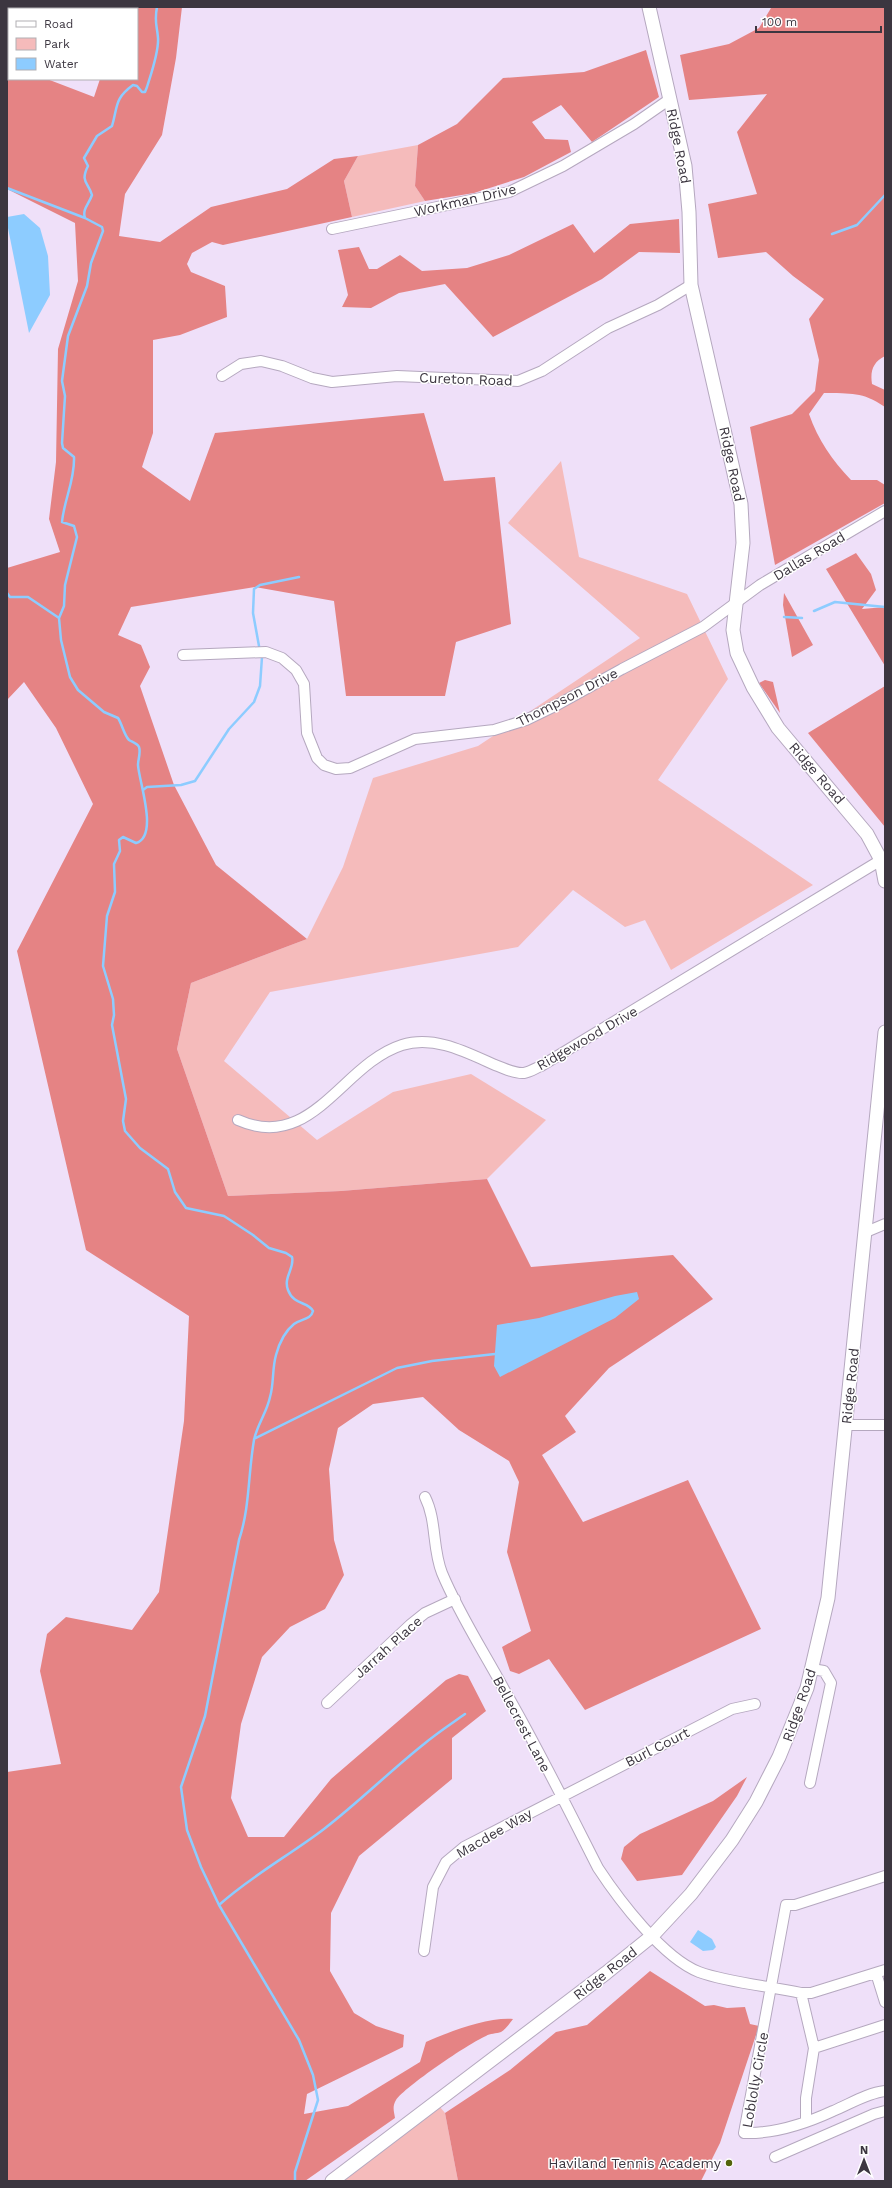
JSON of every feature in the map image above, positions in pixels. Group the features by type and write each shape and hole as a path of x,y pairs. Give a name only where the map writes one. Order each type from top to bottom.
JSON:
{"street":[{"name":"Ridge Road","path":"649,7 688,186 691,284 741,504 743,543 735,603 733,630 734,641 737,652 753,687 778,728 860,824 881,860 885,881"},
{"name":"Workman Drive","path":"332,229 509,192 563,166 634,124 670,99"},
{"name":"Cureton Road","path":"222,376 241,364 261,361 282,366 312,378 332,382 397,376 518,381 542,371 608,328 658,305 691,284"},
{"name":"Dallas Road","path":"735,603 760,585 885,511"},
{"name":"Thompson Drive","path":"183,655 266,652 275,654 288,662 298,673 304,684 307,733 312,750 324,765 341,770 357,766 415,739 494,730 526,720 703,627 735,603"},
{"name":"Ridgewood Drive","path":"238,1120 260,1127 281,1126 298,1121 313,1113 369,1064 393,1049 410,1043 441,1044 512,1072 528,1072 541,1066 881,860"},
{"name":"Ridge Road","path":"332,2181 606,1973 652,1936 707,1874 732,1840 756,1802 789,1736 812,1669 828,1598 885,1032"},
{"path":"866,1232 885,1224"},
{"path":"845,1426 885,1425"},
{"name":"Bellecrest Lane","path":"425,1497 433,1519 438,1557 442,1573 598,1868 616,1896 652,1936 679,1960 698,1971 801,1993"},
{"name":"Jarrah Place","path":"326,1703 426,1613 455,1599"},
{"path":"810,1783 831,1683 824,1671 812,1669"},
{"name":"Burl Court","path":"561,1797 732,1709 755,1704"},
{"name":"Macdee Way","path":"424,1951 433,1887 446,1862 464,1847 561,1797"},
{"name":"Loblolly Circle","path":"885,1876 795,1905 786,1905 744,2133 756,2134 806,2121 871,2094 885,2092"},
{"path":"806,2121 806,2098 814,2048 801,1993 811,1993 880,1971 885,2002"},
{"path":"814,2048 885,2025"},
{"path":"775,2158 874,2114 885,2111"}],"green space":[{"path":"418,145 415,186 425,201 352,217 344,181 358,156"},
{"path":"561,461 579,557 687,594 728,679 658,780 813,885 671,970 645,920 625,927 573,890 518,947 270,992 224,1061 317,1140 393,1092 471,1074 546,1120 487,1179 341,1191 228,1196 177,1049 191,983 307,939 343,867 373,778 478,746 640,638 508,523"},
{"path":"440,2107 445,2113 458,2181 342,2181"}],"shaded area":[{"path":"182,7 176,58 162,135 125,194 119,236 160,242 211,207 287,189 334,159 358,156 344,181 352,217 223,245 212,242 192,253 187,264 191,272 225,286 227,317 180,335 153,340 153,433 142,467 190,501 215,433 424,413 444,481 495,477 511,624 456,642 445,696 346,696 334,601 255,587 131,607 118,635 141,645 150,667 140,686 174,785 216,865 307,939 191,983 177,1049 228,1196 341,1191 487,1179 531,1267 673,1255 713,1299 609,1368 565,1416 576,1432 542,1455 583,1522 688,1480 761,1629 585,1710 549,1659 519,1674 510,1671 502,1647 531,1631 507,1552 519,1482 509,1461 459,1430 423,1397 373,1404 338,1428 329,1469 334,1540 344,1575 325,1609 290,1627 262,1657 241,1724 231,1798 248,1837 284,1837 331,1779 446,1680 459,1674 468,1676 486,1711 452,1738 452,1779 359,1856 331,1913 330,1971 354,2013 376,2026 404,2035 403,2047 307,2094 304,2114 348,2106 420,2062 426,2042 480,2023 492,2020 513,2019 503,2031 488,2035 466,2047 411,2086 395,2102 395,2118 305,2181 7,2181 7,1772 61,1764 40,1671 47,1634 66,1617 132,1630 159,1592 184,1421 189,1316 86,1250 17,951 93,804 56,728 24,682 7,700 7,568 60,552 49,519 56,462 58,349 78,281 75,223 7,189 7,66 8,80 50,80 94,97 100,80 138,80 138,8 122,8"},
{"path":"763,7 885,7 885,356 881,358 873,367 871,379 872,384 885,390 885,407 869,398 856,394 824,393 809,414 826,449 851,480 877,480 885,485 885,503 775,565 750,427 792,414 815,391 819,360 809,319 824,299 793,276 766,252 718,258 708,204 757,194 737,132 767,94 689,100 680,55 729,44 759,28 771,8"},
{"path":"646,50 659,97 592,142 561,105 532,122 545,139 568,140 571,152 524,177 474,193 425,201 415,186 418,145 457,124 503,78 584,72"},
{"path":"679,219 680,253 639,252 602,279 493,337 445,284 399,293 371,308 342,307 348,295 338,250 359,247 369,269 377,269 400,255 422,271 467,268 509,255 573,224 594,253 630,224"},
{"path":"856,553 871,574 876,590 862,609 885,607 885,666 826,569"},
{"path":"784,593 813,645 792,657 783,605"},
{"path":"765,680 773,682 780,713 759,683"},
{"path":"885,686 885,827 808,733"},
{"path":"747,1777 737,1796 682,1875 637,1881 621,1859 624,1847 640,1834 713,1801"},
{"path":"650,1971 705,2006 714,2005 727,2008 745,2007 750,2024 759,2026 720,2143 701,2181 458,2181 445,2113 510,2070 556,2032 587,2025"}],"water":[{"path":"24,214 40,228 48,256 50,295 29,333 7,223 7,217"},
{"path":"637,1292 639,1299 615,1318 500,1377 494,1366 497,1325 539,1318 615,1296"},
{"path":"698,1930 712,1939 716,1947 713,1950 703,1951 690,1942"}],"waterway":[{"path":"157,7 156,20 158,44 153,69 145,92 142,92 137,86 133,85 123,94 118,103 112,126 97,136 84,158 88,166 85,179 92,195 85,209 84,215 85,218 102,227 103,231 91,263 87,286 68,336 62,381 65,396 62,443 63,448 74,457 73,474 62,522 74,526 77,537 65,585 64,606 59,618 61,640 70,677 78,690 104,712 118,718 127,738 137,744 140,749 138,765 146,808 146,830 143,838 136,843 123,837 119,840 120,851 114,864 115,892 107,916 103,966 113,999 114,1015 112,1025 126,1099 123,1121 125,1131 140,1148 168,1169 175,1192 186,1208 224,1216 253,1235 269,1248 286,1253 292,1257 292,1265 287,1281 288,1290 294,1299 308,1306 313,1311 310,1316 296,1322 290,1327 280,1342 276,1355 269,1403 257,1429 254,1440 243,1528 239,1540 205,1716 181,1787 187,1830 201,1867 219,1905 299,2040 313,2075 318,2100 295,2172 295,2181"},
{"path":"7,188 85,218"},
{"path":"832,234 857,225 885,195"},
{"path":"259,646 253,613 254,589 260,585 299,577"},
{"path":"7,593 10,597 28,597 59,618"},
{"path":"814,611 835,602 885,607"},
{"path":"784,617 802,618"},
{"path":"143,790 147,787 181,785 195,781 229,729 254,702 260,686 262,657"},
{"path":"254,1439 397,1368 432,1361 495,1354"},
{"path":"219,1905 257,1875 324,1829 429,1740 465,1714"}],"place":[{"name":"Haviland Tennis Academy","path":"729,2163"}]}
